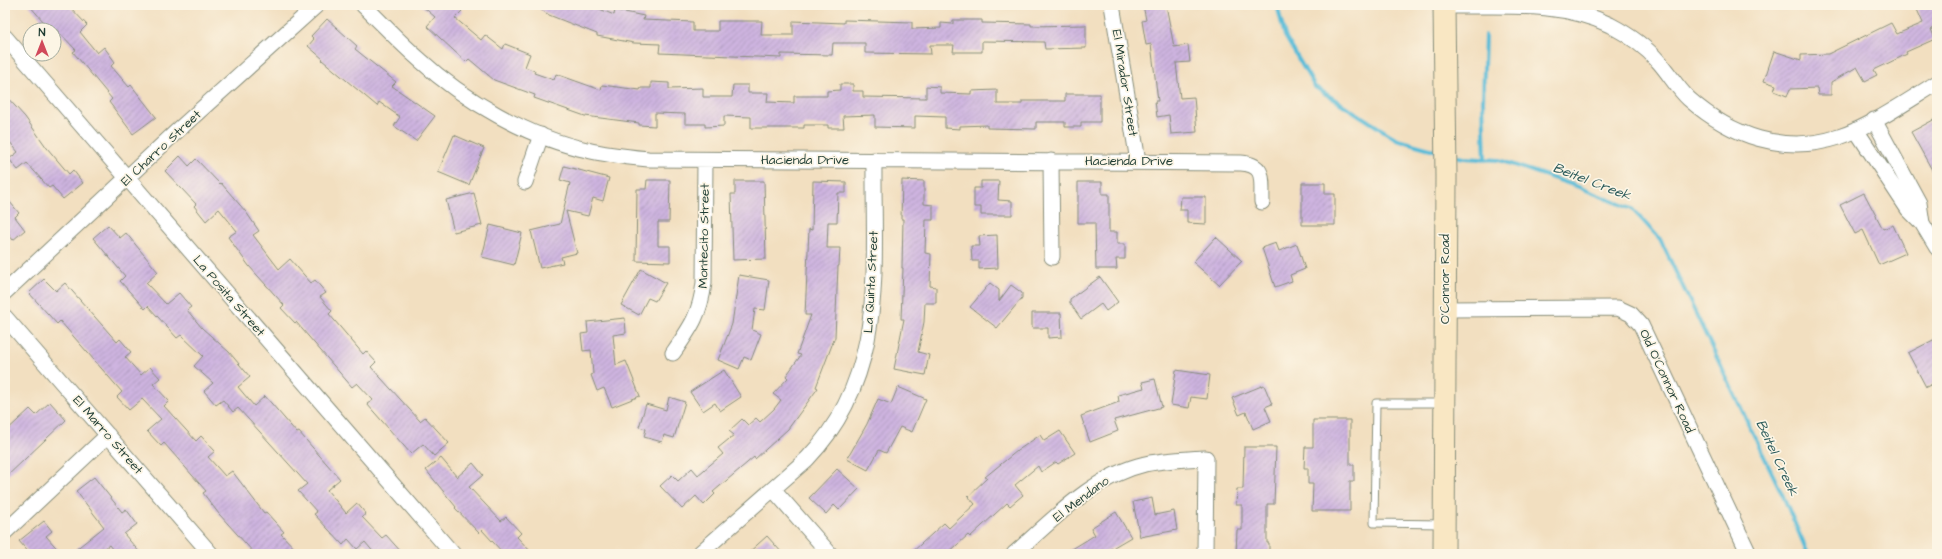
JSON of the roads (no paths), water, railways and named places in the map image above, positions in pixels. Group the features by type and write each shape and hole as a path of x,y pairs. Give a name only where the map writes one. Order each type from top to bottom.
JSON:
{"main road":[{"name":"O'Connor Road","path":"1444,5 1446,177 1444,554"}],"street":[{"name":"El Charro Street","path":"5,292 176,132 317,5"},
{"name":"Hacienda Drive","path":"363,5 420,61 473,101 508,120 541,135 586,150 648,159 1138,161 1252,164 1258,168 1261,176 1262,202"},
{"name":"El Mirador Street","path":"1112,5 1138,161"},
{"path":"1444,5 1546,7 1573,12 1610,25 1638,43 1658,60 1688,98 1724,125 1750,137 1780,144 1810,143 1840,137 1874,120 1937,83"},
{"name":"La Posita Street","path":"5,37 453,554"},
{"path":"1874,120 1919,203 1922,223"},
{"path":"1856,130 1908,209 1922,223 1937,248"},
{"path":"525,182 541,135"},
{"name":"Montecito Street","path":"673,353 694,324 702,302 704,283 705,160"},
{"name":"La Quinta Street","path":"698,554 774,489 823,442 838,420 860,371 872,319 874,160"},
{"path":"1051,161 1052,257"},
{"name":"Old O'Connor Road","path":"1445,309 1618,308 1631,314 1641,325 1749,554"},
{"name":"El Marro Street","path":"5,316 211,554"},
{"path":"5,532 108,435"},
{"name":"El Mendano","path":"1014,554 1088,490 1115,474 1152,463 1206,458 1205,554"},
{"path":"774,489 830,554"}],"lane":[{"path":"1444,403 1376,403 1374,522 1444,524"}],"waterway":[{"name":"Beitel Creek","path":"1277,5 1285,36 1315,87 1398,140 1441,152"},
{"path":"1485,35 1483,101 1485,160"},
{"name":"Beitel Creek","path":"1451,155 1464,158 1499,160 1576,186 1632,209 1660,239 1784,498 1808,554"}]}
